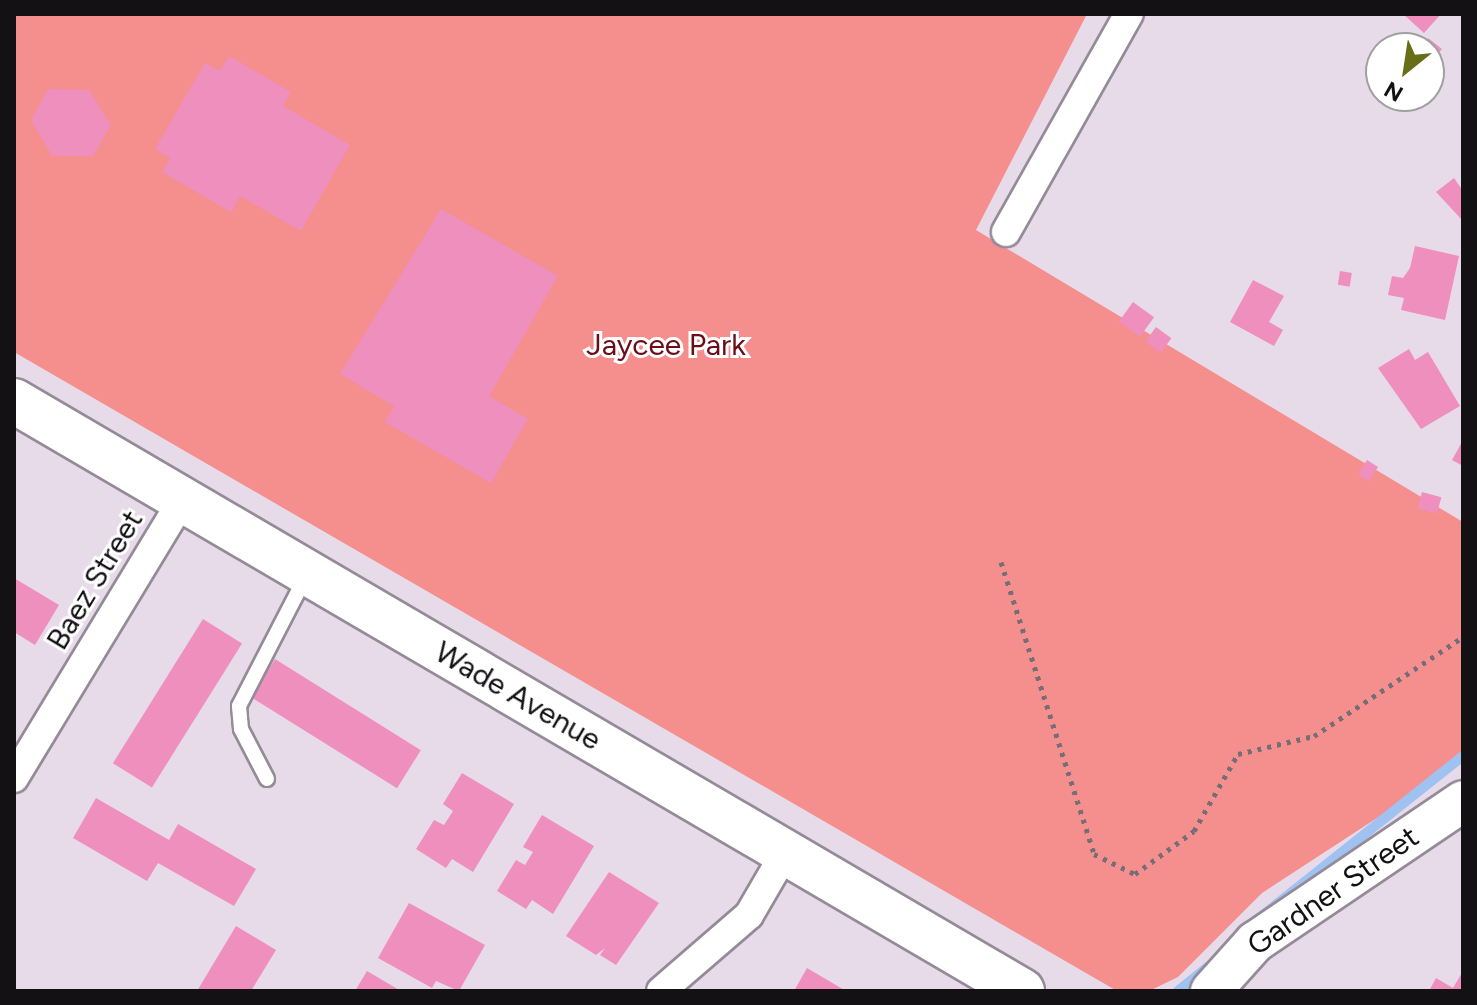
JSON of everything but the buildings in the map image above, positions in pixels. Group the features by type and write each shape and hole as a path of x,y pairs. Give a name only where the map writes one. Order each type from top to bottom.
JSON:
{"main road":[{"name":"Wade Avenue","path":"14,401 1022,991"}],"street":[{"path":"1006,232 1129,14"},
{"name":"Baez Street","path":"14,778 183,499"},
{"name":"Gardner Street","path":"1211,991 1255,942 1463,801"},
{"path":"661,991 749,915 785,853"}],"lane":[{"path":"267,779 241,729 239,706 309,572"}],"path":[{"path":"1001,562 1094,854 1135,874 1194,831 1238,754 1314,736 1463,637"}],"green space":[{"name":"Jaycee Park","path":"14,14 1087,14 976,230 1463,522 1463,762 1262,893 1178,977 1149,991 1117,991 14,352"}],"waterway":[{"path":"1258,919 1463,756"},
{"path":"1178,991 1209,966"}]}
